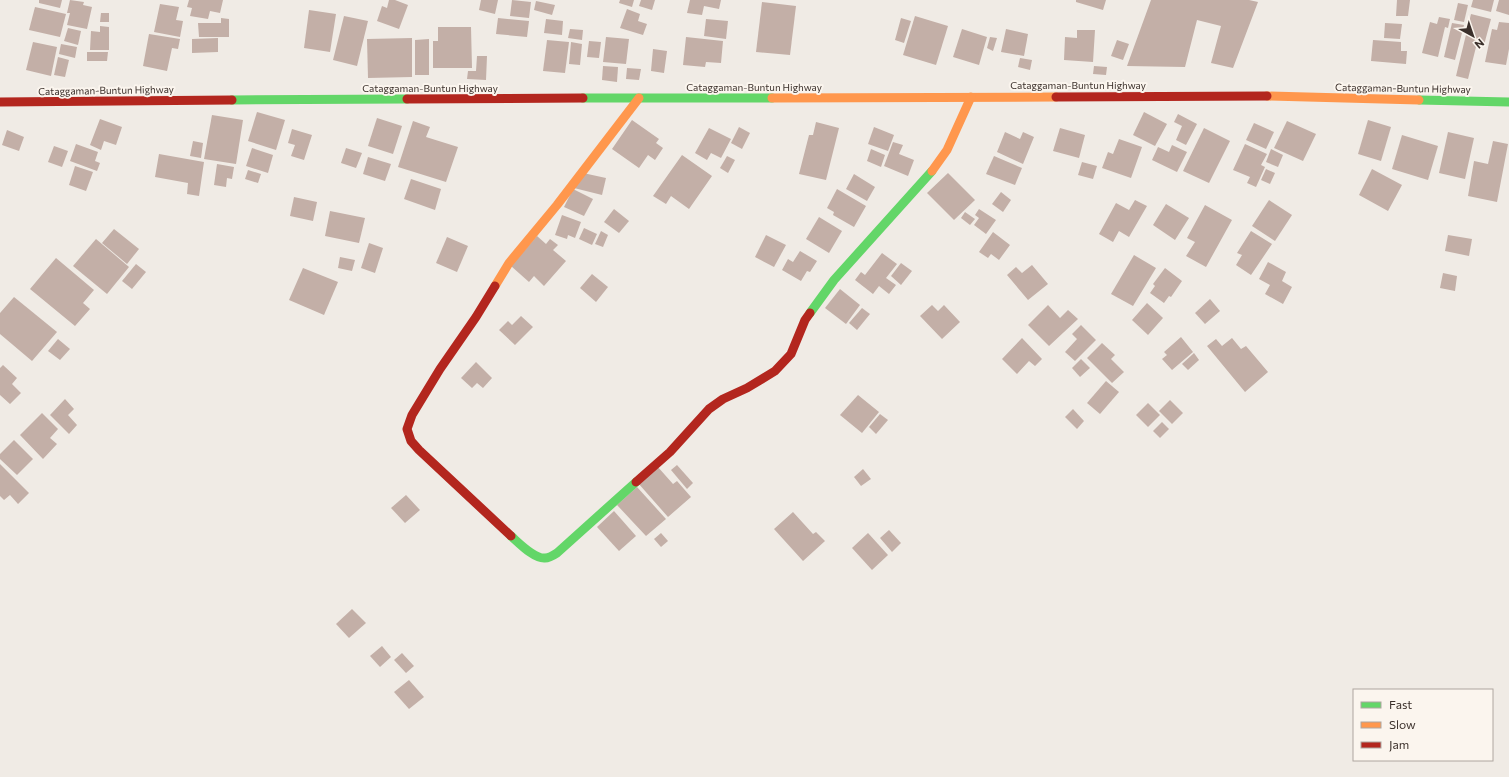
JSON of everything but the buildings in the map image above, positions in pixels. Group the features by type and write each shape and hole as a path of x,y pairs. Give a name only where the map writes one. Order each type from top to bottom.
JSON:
{"street":[{"name":"Cataggaman-Buntun Highway","path":"0,102 1247,96 1509,102"},
{"path":"639,98 557,205 509,263 476,316 440,369 412,416 407,429 411,440 419,450 524,548 538,557 546,558 557,553 670,452 709,409 723,399 747,388 774,371 785,360 790,354 805,320 834,280 934,169 947,150 971,97"}],"traffic: fast":[{"path":"583,98 772,98"},
{"path":"232,100 407,99"},
{"path":"1419,100 1509,102"},
{"path":"810,313 834,280 932,171"},
{"path":"511,536 536,556 548,558 557,553 636,482"}],"traffic: slow":[{"path":"1267,96 1419,100"},
{"path":"932,171 947,150 971,97"},
{"path":"772,98 1056,97"},
{"path":"495,286 509,263 557,205 639,98"}],"traffic: jam":[{"path":"1056,97 1267,96"},
{"path":"407,99 583,98"},
{"path":"0,102 232,100"},
{"path":"495,286 476,317 440,369 412,415 407,429 411,441 419,450 511,536"},
{"path":"636,482 670,452 709,409 723,399 747,388 775,371 791,354 805,320 810,313"}]}
